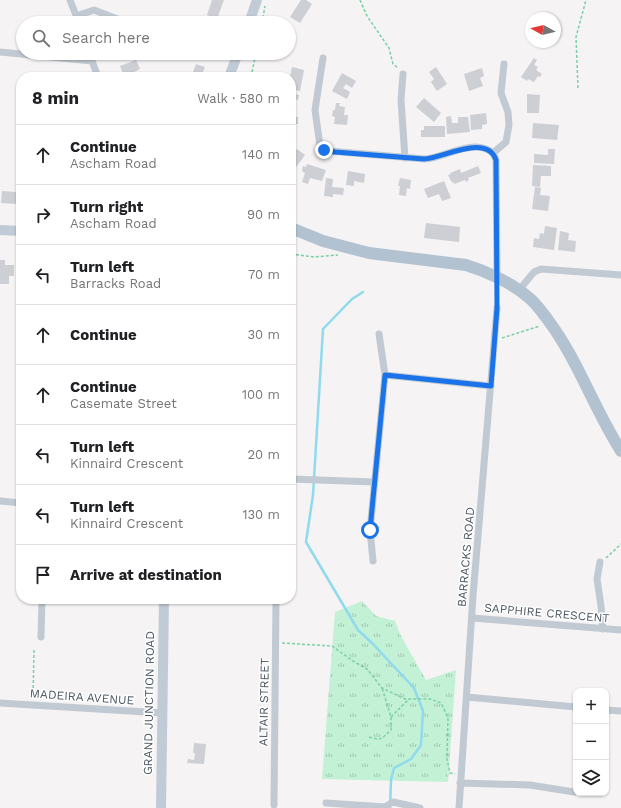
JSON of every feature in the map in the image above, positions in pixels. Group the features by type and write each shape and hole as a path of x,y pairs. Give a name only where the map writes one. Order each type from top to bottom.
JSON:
{"main road":[{"path":"253,16 261,2"},
{"path":"231,72 235,60"},
{"path":"0,230 16,231"},
{"path":"296,230 323,241 369,253 466,264 497,277 519,290 529,297 550,323 570,354 621,451"},
{"name":"GRAND JUNCTION ROAD","path":"161,808 164,604"}],"street":[{"path":"70,0 76,16"},
{"path":"84,16 94,10 110,16"},
{"path":"0,52 16,54"},
{"path":"323,58 315,110 320,146 329,151 405,158 431,159 467,148 476,147 489,150 493,153 496,160 497,277"},
{"path":"82,60 92,61 96,72"},
{"path":"493,153 506,142 509,125 508,112 501,93 504,64"},
{"path":"403,74 401,100 405,158"},
{"path":"519,290 534,272 541,270 621,275"},
{"name":"BARRACKS ROAD","path":"459,808 472,618 497,308"},
{"path":"373,561 370,530 385,375 378,334"},
{"path":"385,375 491,386"},
{"path":"296,479 374,482"},
{"path":"0,501 16,503"},
{"path":"599,563 596,579 601,606 603,629"},
{"path":"41,637 42,604"},
{"name":"ALTAIR STREET","path":"274,805 276,604"},
{"name":"SAPPHIRE CRESCENT","path":"472,618 621,630"},
{"path":"467,698 573,707"},
{"name":"MADEIRA AVENUE","path":"0,703 162,714"},
{"path":"609,710 621,711"},
{"path":"460,783 530,785 573,792"},
{"path":"326,803 384,807 393,802 420,808"}],"path":[{"path":"360,0 367,16 389,48 393,64 403,74"},
{"path":"578,88 576,37 586,0"},
{"path":"261,2 262,16"},
{"path":"252,72 255,60"},
{"path":"296,254 314,258 338,256"},
{"path":"497,277 497,308"},
{"path":"494,340 550,323"},
{"path":"599,563 621,544"},
{"path":"276,643 332,646 367,669 382,688 391,717 391,730 382,739 377,740 369,736"},
{"path":"33,705 34,650"},
{"path":"382,688 405,699 430,699 441,703 448,717 447,759 450,773"},
{"path":"391,717 408,699"}],"green space":[{"path":"362,601 376,616 395,621 401,636 426,680 456,670 448,782 322,779 335,612"}],"building":[{"path":"212,0 224,0 218,16 207,15"},
{"path":"301,0 306,0 312,4 300,23 296,21 296,16 291,16"},
{"path":"534,58 537,60 534,65 538,67 536,70 542,74 540,77 538,76 534,82 528,79 527,81 521,77"},
{"path":"136,60 140,69 134,72 122,72 120,66"},
{"path":"196,64 205,67 203,72 193,72"},
{"path":"292,67 304,70 300,91 296,90 296,72 291,72"},
{"path":"436,67 447,84 437,91 431,82 434,79 429,72"},
{"path":"482,68 484,76 480,78 483,86 469,91 464,74"},
{"path":"342,73 356,81 352,88 346,84 343,88 350,92 347,99 332,91"},
{"path":"296,94 299,95 298,100 296,99"},
{"path":"527,94 540,95 539,113 527,113"},
{"path":"424,98 441,113 434,122 416,107"},
{"path":"336,103 340,103 339,106 345,107 344,115 348,115 347,125 334,124 335,117 332,116"},
{"path":"486,113 487,124 482,125 482,129 471,130 470,115"},
{"path":"451,116 452,123 458,123 458,117 468,117 470,132 447,134 446,117"},
{"path":"296,117 298,117 298,124 296,124"},
{"path":"533,123 559,125 557,140 532,138"},
{"path":"424,126 445,126 445,137 421,137 421,130 424,130"},
{"path":"297,149 305,155 296,167"},
{"path":"548,149 555,149 554,164 534,163 534,154 548,155"},
{"path":"307,164 326,170 322,181 310,178 308,184 302,182 305,173 302,171 303,166 306,167"},
{"path":"533,165 551,166 551,176 541,176 540,187 532,186"},
{"path":"478,166 481,173 468,178 469,180 466,182 465,180 454,184 448,175 460,169 461,173"},
{"path":"348,171 365,174 364,183 354,181 354,186 346,185"},
{"path":"326,178 333,179 332,187 344,188 343,195 333,194 333,197 324,196"},
{"path":"400,178 411,180 410,189 407,188 406,196 399,195 400,186 398,186"},
{"path":"444,181 451,198 442,201 439,194 428,198 424,189"},
{"path":"535,187 541,188 540,195 550,196 548,211 532,209"},
{"path":"2,191 16,192 16,204 1,203"},
{"path":"426,223 460,227 459,242 424,238"},
{"path":"545,226 557,228 554,250 533,247 534,238 539,239 540,233 544,234"},
{"path":"560,231 569,233 568,240 576,241 575,252 558,250"},
{"path":"0,260 5,260 5,265 14,265 14,276 9,276 9,284 0,284"},
{"path":"194,743 206,744 204,764 187,763 188,759 194,760"}],"waterway":[{"path":"363,292 352,299 323,329 313,495 306,542 358,630 414,688 423,711 421,745 411,759 394,768 391,780 390,808"}],"route":[{"path":"324,150 431,159 467,148 476,147 489,150 493,153 496,160 497,308 491,386 385,375 370,530"}]}
